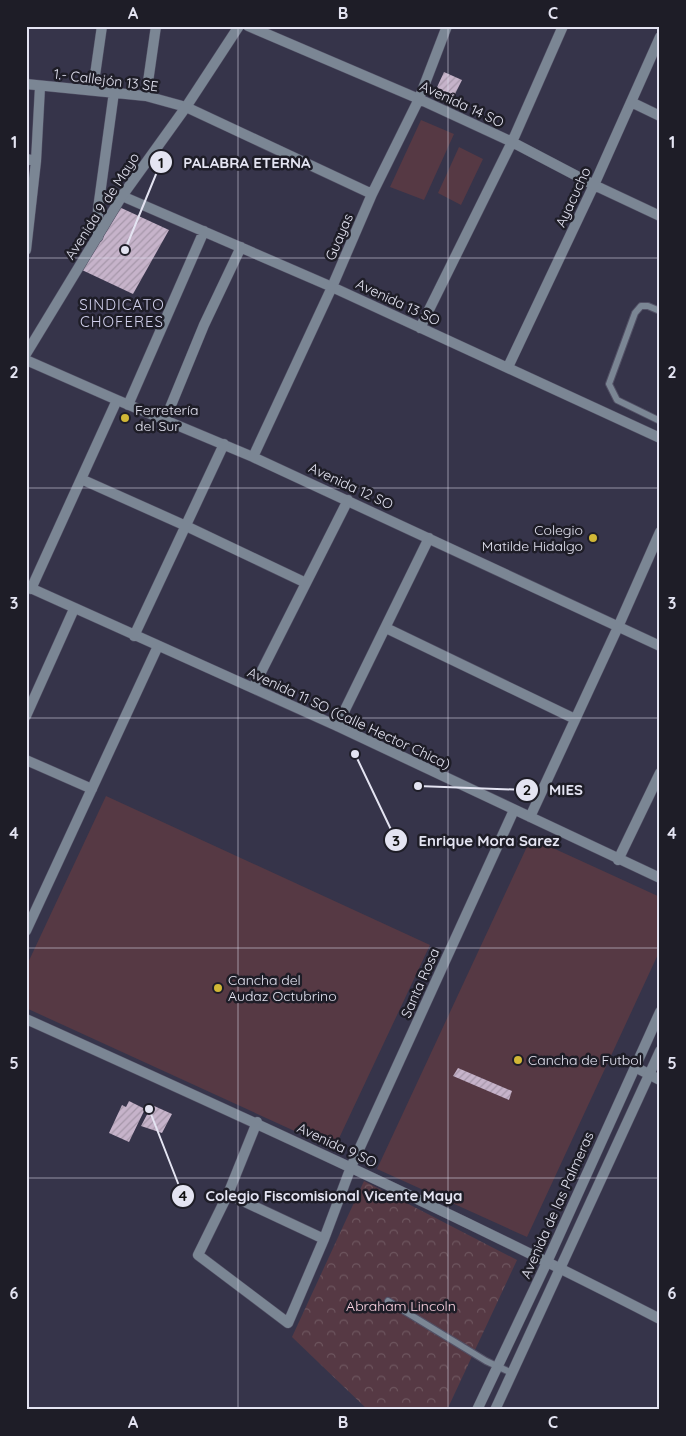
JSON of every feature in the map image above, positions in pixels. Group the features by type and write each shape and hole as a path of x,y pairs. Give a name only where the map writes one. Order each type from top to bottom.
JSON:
{"street":[{"path":"93,90 102,26"},
{"path":"146,96 156,26"},
{"name":"Avenida 9 de Mayo","path":"26,354 122,196 186,107 239,26"},
{"name":"Avenida 14 SO","path":"248,26 419,99 512,142 594,185 660,216"},
{"name":"Guayas","path":"253,457 332,287 372,194 419,99 447,26"},
{"path":"420,328 512,142 562,26"},
{"name":"Ayacucho","path":"508,368 594,185 660,37"},
{"name":"1.- Callejón 13 SE","path":"26,84 146,96 186,107 372,194"},
{"path":"26,250 31,160 40,86"},
{"path":"98,237 98,209 114,92"},
{"path":"631,102 660,116"},
{"name":"Avenida 13 SO","path":"122,196 332,287 660,438"},
{"path":"128,404 204,232"},
{"path":"165,420 204,325 241,247"},
{"name":"Avenida 12 SO","path":"26,360 253,457 660,646"},
{"path":"29,588 117,400"},
{"path":"134,636 224,444"},
{"path":"81,479 306,583"},
{"path":"253,688 348,500"},
{"path":"530,817 660,532"},
{"path":"337,726 429,538"},
{"name":"Avenida 11 SO (Calle Hector Chica)","path":"29,588 337,726 618,860 660,878"},
{"path":"26,716 74,609"},
{"path":"386,628 575,718"},
{"path":"26,931 158,646"},
{"path":"26,760 92,789"},
{"path":"618,860 660,773"},
{"name":"Santa Rosa","path":"228,1194 198,1255 288,1323 324,1239 351,1167 514,810"},
{"name":"Avenida de las Palmeras","path":"478,1410 660,1012"},
{"name":"Avenida 9 SO","path":"26,1019 257,1122 560,1267 660,1319"},
{"name":"Avenida de las Palmeras","path":"495,1410 660,1051"},
{"path":"635,1067 660,1080"},
{"path":"257,1122 228,1194 324,1239"}],"lane":[{"path":"660,311 648,306 640,306 634,313 609,384 616,400 660,421"},
{"path":"388,1301 498,1367 512,1373"}],"green space":[{"path":"421,120 454,134 424,200 390,187"},
{"path":"459,147 483,159 461,205 438,193"},
{"name":"Cancha del Audaz Octubrino","path":"106,796 430,945 334,1149 26,1008 26,967"},
{"name":"Cancha de Futbol","path":"531,838 660,897 660,950 527,1237 377,1169"},
{"name":"Abraham Lincoln","path":"364,1181 517,1260 447,1410 368,1410 292,1337"}],"building":[{"path":"444,72 462,80 450,104 433,96"},
{"path":"117,206 169,230 133,294 82,270"},
{"path":"458,1068 512,1091 509,1100 453,1076"},
{"path":"129,1101 145,1109 129,1142 109,1133 122,1105 126,1107"},
{"path":"152,1105 172,1114 162,1133 141,1126"}],"place":[{"name":"PALABRA ETERNA","path":"125,250"},
{"name":"Ferretería del Sur","path":"125,418"},
{"name":"Colegio Matilde Hidalgo","path":"593,538"},
{"name":"Enrique Mora Sarez","path":"355,754"},
{"name":"MIES","path":"418,786"},
{"name":"Cancha del Audaz Octubrino","path":"218,988"},
{"name":"Cancha de Futbol","path":"518,1060"},
{"name":"Colegio Fiscomisional Vicente Maya","path":"149,1109"}],"district":[{"name":"SINDICATO CHOFERES","path":"122,314"}]}
